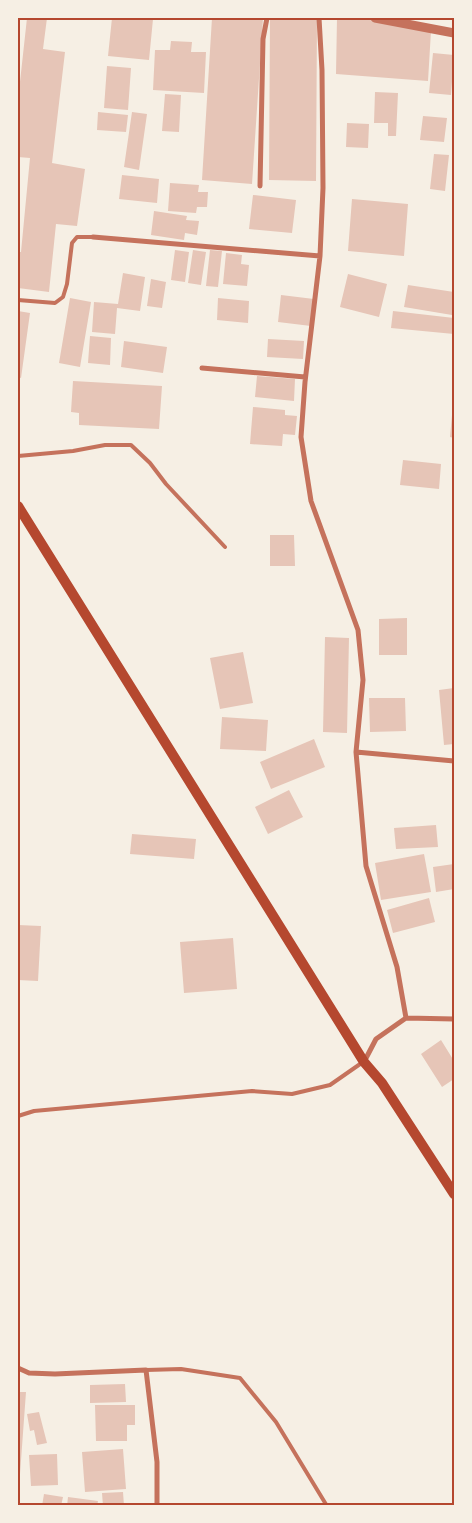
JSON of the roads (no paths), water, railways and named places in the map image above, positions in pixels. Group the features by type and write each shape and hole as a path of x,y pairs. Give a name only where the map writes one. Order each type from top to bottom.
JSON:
{"main road":[{"path":"18,506 364,1062 382,1083 454,1194"}],"street":[{"path":"260,186 263,39 267,18"},
{"path":"319,18 322,70 323,188 320,256 305,377 301,437 311,501 358,630 363,680 356,752 366,866 397,967 406,1018"},
{"path":"375,18 454,34"},
{"path":"93,237 320,256"},
{"path":"202,368 305,377"},
{"path":"356,752 454,762"},
{"path":"364,1062 376,1039 406,1018 454,1020"},
{"path":"18,1368 29,1373 55,1374 146,1370 157,1462 157,1506"}],"lane":[{"path":"18,300 55,303 63,297 67,284 72,243 77,237 93,237"},
{"path":"18,456 73,451 105,445 131,445 150,463 166,484 225,547"},
{"path":"18,1116 34,1111 252,1092 292,1094 330,1085 364,1062"},
{"path":"146,1370 181,1369 240,1378 276,1422 327,1506"}]}
